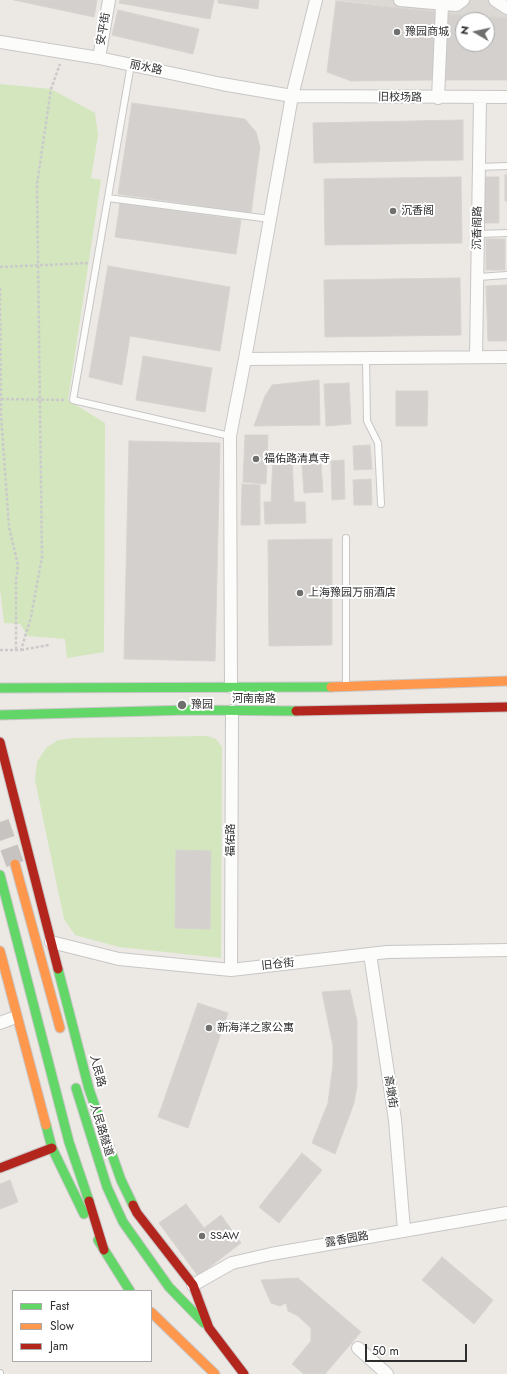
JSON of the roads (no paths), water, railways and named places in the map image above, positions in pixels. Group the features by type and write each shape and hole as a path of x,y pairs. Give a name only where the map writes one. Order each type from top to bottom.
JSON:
{"main road":[{"name":"河南南路","path":"0,688 346,686 507,680"},
{"name":"河南南路","path":"0,715 189,710 325,711 507,707"},
{"name":"人民路","path":"0,742 88,1089 121,1180 137,1213 193,1285 209,1328 244,1374"},
{"path":"15,864 63,1038"},
{"path":"0,875 70,1142 104,1250"},
{"path":"0,951 16,1017 52,1148 104,1250 129,1290"},
{"name":"人民路隧道","path":"73,1076 90,1137 107,1187 123,1222 168,1287 209,1328"},
{"path":"0,1168 52,1148"},
{"path":"152,1313 216,1374"}],"street":[{"name":"安平街","path":"99,58 109,0"},
{"path":"231,687 230,436 292,96 316,0"},
{"path":"400,0 442,5 456,5 463,0"},
{"path":"495,0 507,8"},
{"path":"438,98 442,5"},
{"name":"丽水路","path":"0,42 99,58 222,84 292,96"},
{"name":"旧校场路","path":"292,96 438,98 507,97"},
{"name":"沉香阁路","path":"476,357 480,98"},
{"path":"245,359 507,357"},
{"name":"福佑路","path":"231,970 232,711"},
{"name":"旧仓街","path":"51,942 119,959 231,970 370,954 507,950"},
{"name":"高墩街","path":"370,954 395,1120 404,1230"},
{"path":"0,1023 16,1017"},
{"name":"露香园路","path":"193,1285 232,1263 271,1254 507,1213"},
{"path":"358,1348 387,1374"}],"lane":[{"path":"131,64 73,400 230,436"},
{"path":"479,167 507,166"},
{"path":"108,198 270,219"},
{"path":"478,234 507,233"},
{"path":"478,277 507,275"},
{"path":"366,358 368,421 378,443 381,504"},
{"path":"346,538 346,686"}],"tunnel":[{"path":"0,822 15,864"}],"place":[{"name":"豫园商城","path":"397,32"},
{"name":"沉香阁","path":"393,211"},
{"name":"福佑路清真寺","path":"256,459"},
{"name":"上海豫园万丽酒店","path":"300,593"},
{"name":"豫园","path":"182,705"},
{"name":"新海洋之家公寓","path":"209,1028"},
{"name":"SSAW","path":"202,1236"}]}
